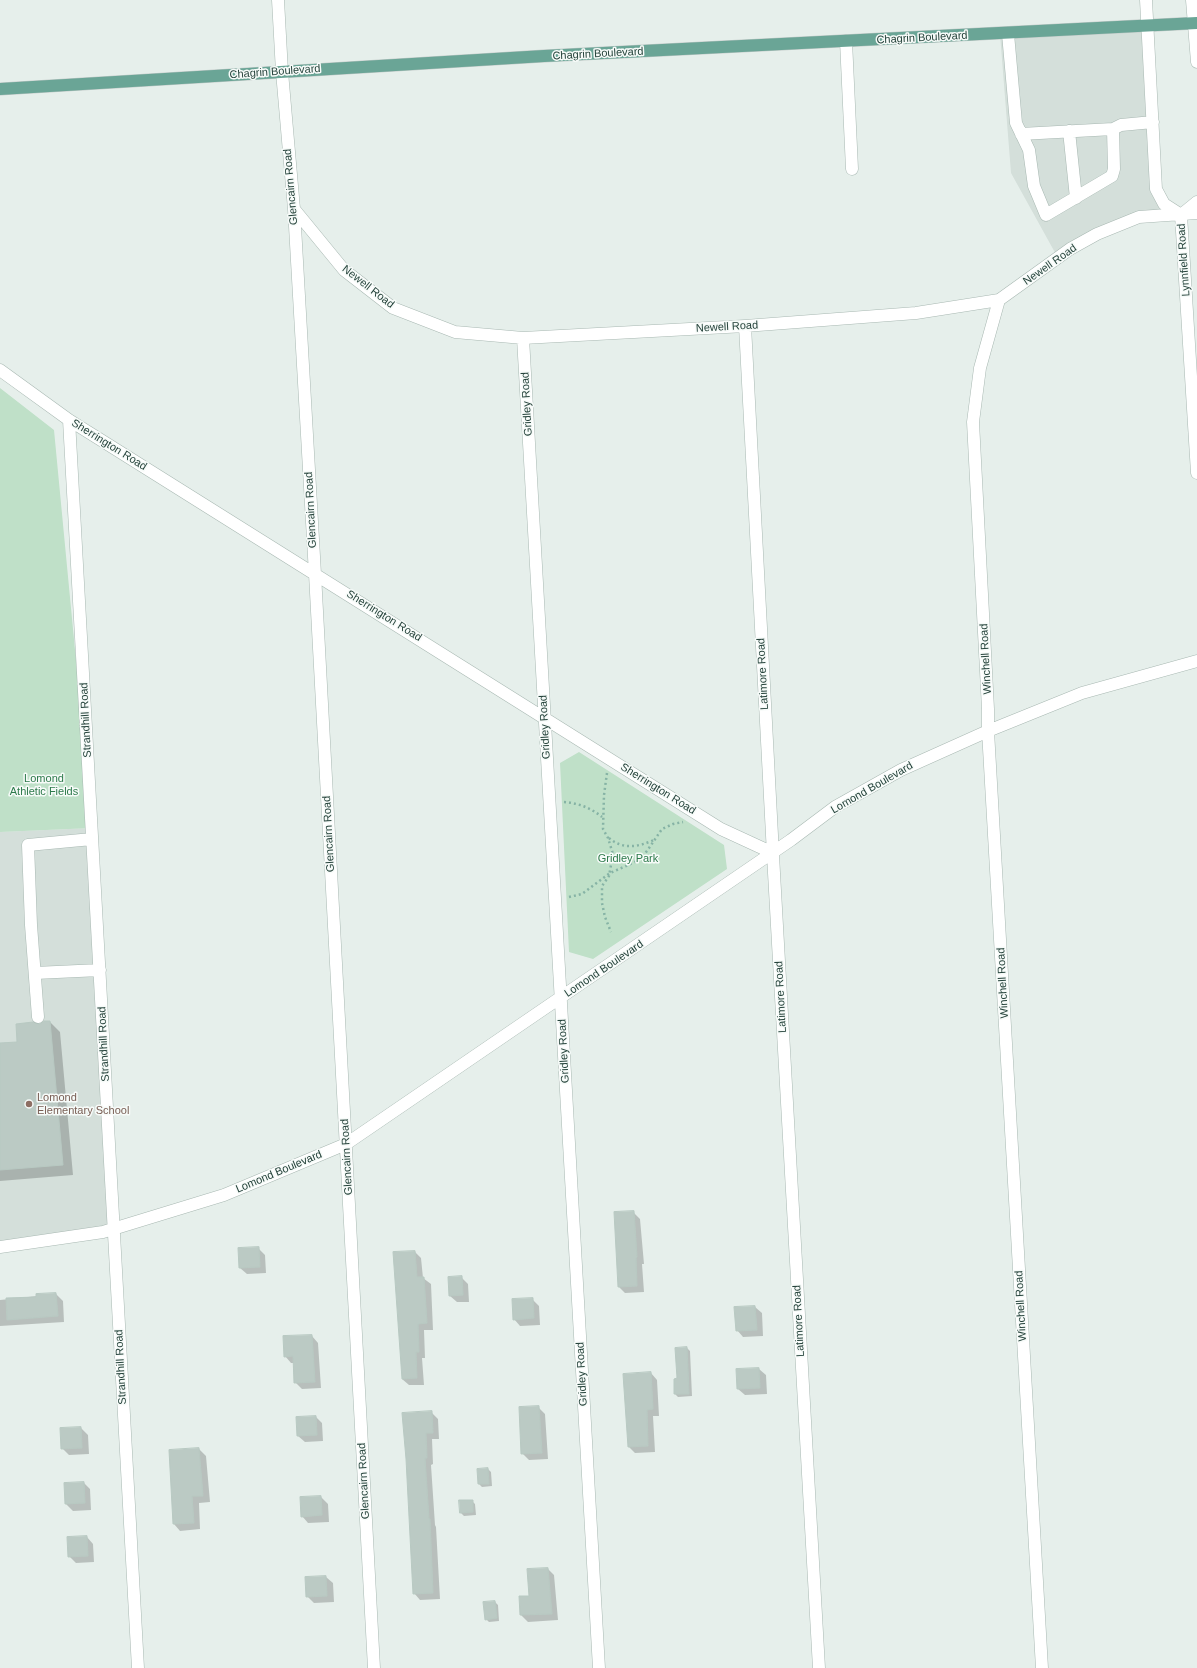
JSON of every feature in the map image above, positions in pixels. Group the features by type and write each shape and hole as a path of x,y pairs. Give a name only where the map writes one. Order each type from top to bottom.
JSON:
{"main road":[{"name":"Chagrin Boulevard","path":"0,89 544,56 1008,34 1195,23"}],"street":[{"name":"Glencairn Road","path":"278,0 282,72 294,209 374,1668"},
{"name":"Lynnfield Road","path":"1146,0 1156,189 1164,204 1182,215"},
{"path":"1192,0 1197,62"},
{"path":"1008,34 1016,123 1029,150 1034,186 1046,215 1112,176 1114,168 1113,129"},
{"path":"846,41 852,169"},
{"path":"1021,134 1113,129 1121,125 1153,122"},
{"path":"1069,131 1076,198"},
{"name":"Lynnfield Road","path":"1182,215 1197,202"},
{"name":"Newell Road","path":"294,209 344,270 393,308 455,332 523,338 745,326 916,312 1000,300 1070,249 1097,234 1139,217 1197,213"},
{"name":"Lynnfield Road","path":"1182,215 1197,473"},
{"name":"Winchell Road","path":"1000,300 980,368 973,422 988,731 1042,1668"},
{"name":"Latimore Road","path":"745,326 819,1668"},
{"name":"Gridley Road","path":"523,338 599,1668"},
{"name":"Sherrington Road","path":"0,370 69,420 545,717 721,829 773,853"},
{"name":"Strandhill Road","path":"69,420 138,1668"},
{"name":"Lomond Boulevard","path":"0,1247 103,1232 224,1195 346,1144 773,853 835,807 894,773 988,731 1082,693 1197,661"},
{"path":"38,1017 28,845 92,839"},
{"path":"35,973 100,970"}],"path":[{"path":"608,774 604,795 603,829 608,838 613,854 609,876 602,886 602,902 605,917 611,932"},
{"path":"564,802 573,803 592,809 603,818"},
{"path":"569,897 582,894 610,873 635,862 647,852 662,829 673,824 683,822"},
{"path":"608,838 614,842 638,847 655,840"}],"shaded area":[{"path":"1147,26 1156,189 1181,215 1139,217 1058,258 1011,173 1000,34"},
{"path":"92,828 114,1228 0,1247 0,832"}],"green space":[{"name":"Lomond Athletic Fields","path":"0,388 54,430 92,828 0,832"},
{"name":"Gridley Park","path":"579,752 724,845 727,869 593,959 569,952 560,763"}],"building":[{"name":"Lomond Elementary School","path":"44,1021 50,1021 63,1165 0,1170 0,1043 17,1042 16,1024 33,1022 39,1024"},
{"path":"634,1211 637,1286 618,1287 614,1212"},
{"path":"259,1247 260,1267 239,1268 238,1248"},
{"path":"415,1251 417,1277 424,1277 427,1323 418,1324 419,1352 416,1352 417,1378 402,1379 393,1252"},
{"path":"462,1276 463,1295 449,1296 448,1277"},
{"path":"56,1293 58,1316 7,1320 6,1298 36,1297 36,1294"},
{"path":"533,1298 534,1318 513,1320 512,1299"},
{"path":"755,1306 757,1330 736,1331 734,1307"},
{"path":"312,1335 315,1382 294,1383 293,1356 284,1357 283,1336"},
{"path":"687,1347 689,1394 674,1394 674,1379 677,1378 675,1348"},
{"path":"759,1368 760,1388 737,1389 736,1369"},
{"path":"651,1372 653,1409 647,1410 648,1446 628,1447 623,1374"},
{"path":"539,1406 542,1453 521,1454 519,1407"},
{"path":"432,1411 433,1433 426,1433 427,1458 425,1458 430,1519 433,1593 413,1594 406,1459 402,1413"},
{"path":"316,1416 317,1435 297,1436 296,1417"},
{"path":"81,1427 82,1448 61,1449 60,1428"},
{"path":"199,1448 203,1496 192,1496 194,1523 173,1524 169,1450"},
{"path":"488,1468 489,1484 478,1484 477,1469"},
{"path":"84,1482 85,1503 65,1504 64,1483"},
{"path":"321,1496 322,1515 301,1517 300,1497"},
{"path":"459,1500 473,1500 473,1512 460,1513"},
{"path":"87,1536 88,1556 68,1557 67,1537"},
{"path":"548,1568 552,1614 520,1615 519,1596 529,1596 527,1569"},
{"path":"326,1576 327,1596 306,1597 305,1577"},
{"path":"495,1601 497,1618 485,1620 483,1602"}],"place":[{"name":"Lomond Elementary School","path":"29,1104"}]}
